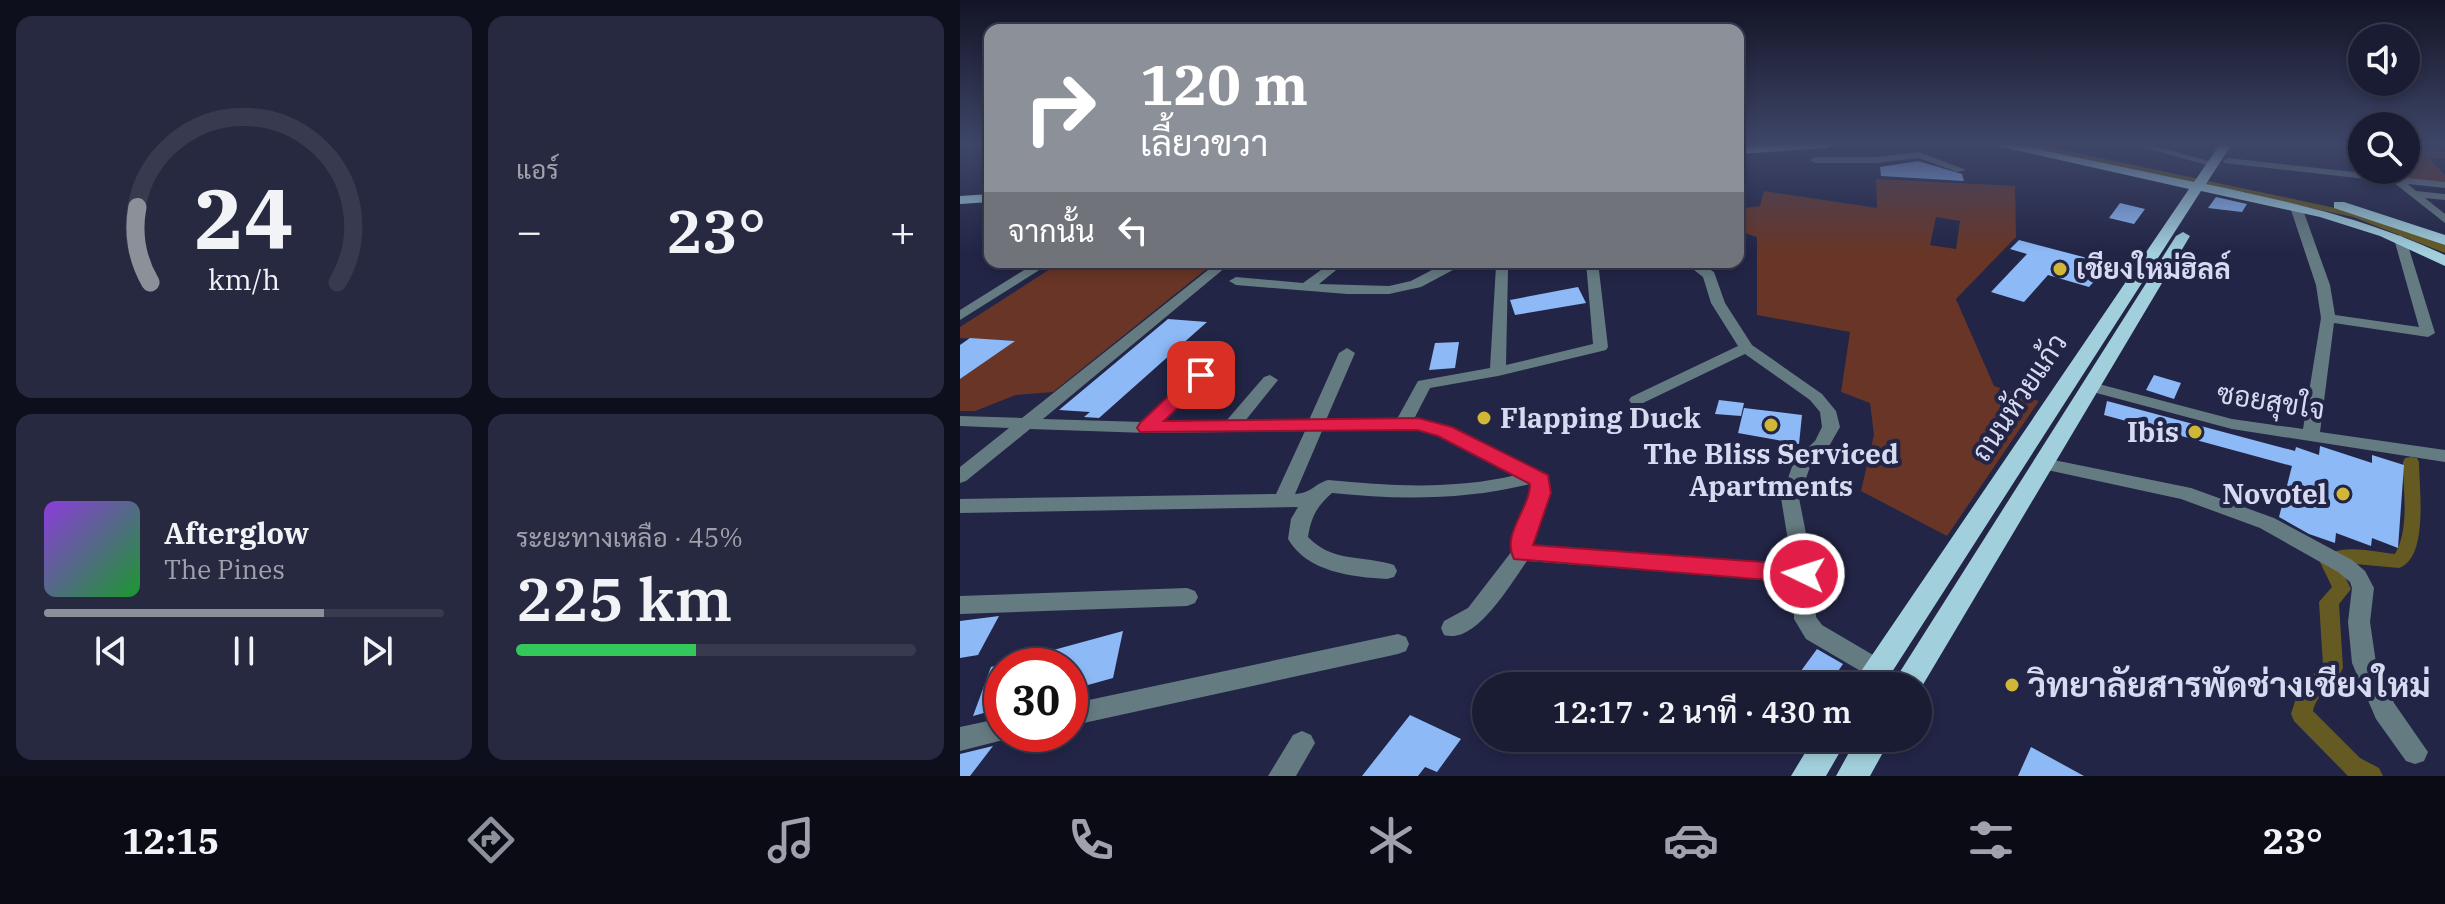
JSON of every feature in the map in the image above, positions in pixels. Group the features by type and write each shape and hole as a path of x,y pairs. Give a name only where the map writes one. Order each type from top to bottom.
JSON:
{"main road":[{"name":"ถนนห้วยแก้ว","path":"1876,672 2081,384 2209,180"},
{"path":"2214,180 2400,239 2445,261"},
{"path":"2216,180 2353,208 2445,242"},
{"path":"960,187 984,186"},
{"path":"960,200 984,198"},
{"path":"2420,248 2445,242"},
{"name":"ถนนห้วยแก้ว","path":"1915,672 2044,464 2081,384"},
{"path":"1807,776 1823,752"},
{"path":"1852,776 1867,752"}],"street":[{"path":"2420,182 2445,185"},
{"path":"2401,184 2445,220"},
{"path":"2413,194 2445,197"},
{"path":"2296,207 2323,285 2328,318 2311,434"},
{"path":"2328,318 2428,333 2400,239"},
{"path":"960,316 1036,268"},
{"path":"960,477 1219,268"},
{"path":"1306,287 1332,268"},
{"path":"1236,281 1306,287 1392,289 1416,284 1441,268"},
{"path":"1498,371 1500,268"},
{"path":"1404,422 1424,384 1498,371 1601,347 1593,268"},
{"path":"1703,268 1718,303 1746,348 1816,397 1828,411 1831,427 1822,444 1803,461 1790,498 1804,574 1805,619 1814,632 1866,672"},
{"path":"1637,400 1696,375 1746,348"},
{"path":"1283,501 1347,353"},
{"path":"1147,428 1201,375"},
{"path":"1231,427 1270,380"},
{"name":"ซอยสุขใจ","path":"2081,384 2232,424 2445,456"},
{"path":"960,421 1147,428 1313,427 1404,422 1445,432 1540,480 1541,493 1521,542 1522,553 1476,614 1452,628"},
{"path":"2044,464 2184,493 2267,523 2336,561 2358,577 2363,588 2359,622 2364,663 2385,711 2415,752"},
{"path":"1387,571 1358,570 1308,552 1298,539 1301,519 1312,500 1328,486 1438,492 1507,485 1534,477"},
{"path":"960,506 1312,500"},
{"path":"1522,553 1804,574"},
{"path":"960,605 1187,597"},
{"path":"1088,711 1398,644"},
{"path":"960,739 984,734"},
{"path":"1281,776 1302,743"}],"shaded area":[{"path":"1876,180 2015,186 2016,237 1956,299 1994,386 2039,401 1947,536 1861,491 1874,435 1870,403 1841,392 1850,332 1757,315 1757,237 1744,233 1744,208 1760,206 1764,191 1877,208","holes":["1936,217 1960,221 1956,249 1930,245"]},
{"path":"2181,180 2205,180 2354,212 2445,245 2445,253 2353,217"},
{"path":"1052,268 1208,268 1053,392 1016,395 975,411 960,411 960,379 1013,341 960,338 960,327"}],"building":[{"path":"2216,197 2247,204 2242,212 2208,208"},
{"path":"2120,203 2145,209 2134,224 2109,218"},
{"name":"เชียงใหม่ฮิลล์","path":"2019,240 2110,264 2089,287 2048,275 2024,302 1991,292 2027,254 2010,249"},
{"path":"1578,287 1586,303 1515,315 1510,300"},
{"path":"1168,319 1207,322 1099,418 1084,417 1090,412 1059,410"},
{"path":"970,338 1015,341 960,379 960,345"},
{"path":"1459,342 1455,368 1429,370 1435,343"},
{"path":"2154,375 2181,383 2174,399 2146,390"},
{"path":"1719,400 1744,403 1741,416 1715,414"},
{"name":"Novotel","path":"2107,401 2295,451 2296,447 2319,455 2320,446 2372,463 2372,455 2404,465 2398,548 2372,538 2371,546 2336,533 2335,543 2309,534 2279,517 2292,466 2104,415"},
{"name":"The Bliss Serviced Apartments","path":"1744,408 1802,415 1799,444 1738,433"},
{"path":"999,616 978,655 960,658 960,621"},
{"path":"1123,631 1113,678 1088,685 1088,648 1061,648"},
{"path":"1817,649 1843,664 1838,672 1800,672"},
{"path":"984,686 984,713 973,716"},
{"path":"1410,715 1461,739 1437,772 1425,767 1418,776 1362,776"},
{"name":"วิทยาลัยสารพัดช่างเชียงใหม่","path":"2031,747 2084,776 2018,776"},
{"path":"984,748 984,752 988,752 970,776 960,776 960,754"}],"waterway":[{"path":"2371,776 2352,766 2302,714 2306,695 2333,668 2329,602 2342,589 2329,562 2342,556 2399,561 2409,543 2411,530 2411,462"}],"place":[{"name":"เชียงใหม่ฮิลล์","path":"2060,269"},
{"name":"Flapping Duck","path":"1484,418"},
{"name":"The Bliss Serviced Apartments","path":"1771,425"},
{"name":"Ibis","path":"2195,432"},
{"name":"Novotel","path":"2343,494"},
{"name":"วิทยาลัยสารพัดช่างเชียงใหม่","path":"2012,685"}],"route":[{"path":"1201,375 1147,428 1418,424 1476,446 1540,480 1541,493 1521,542 1522,553 1804,574"}]}
